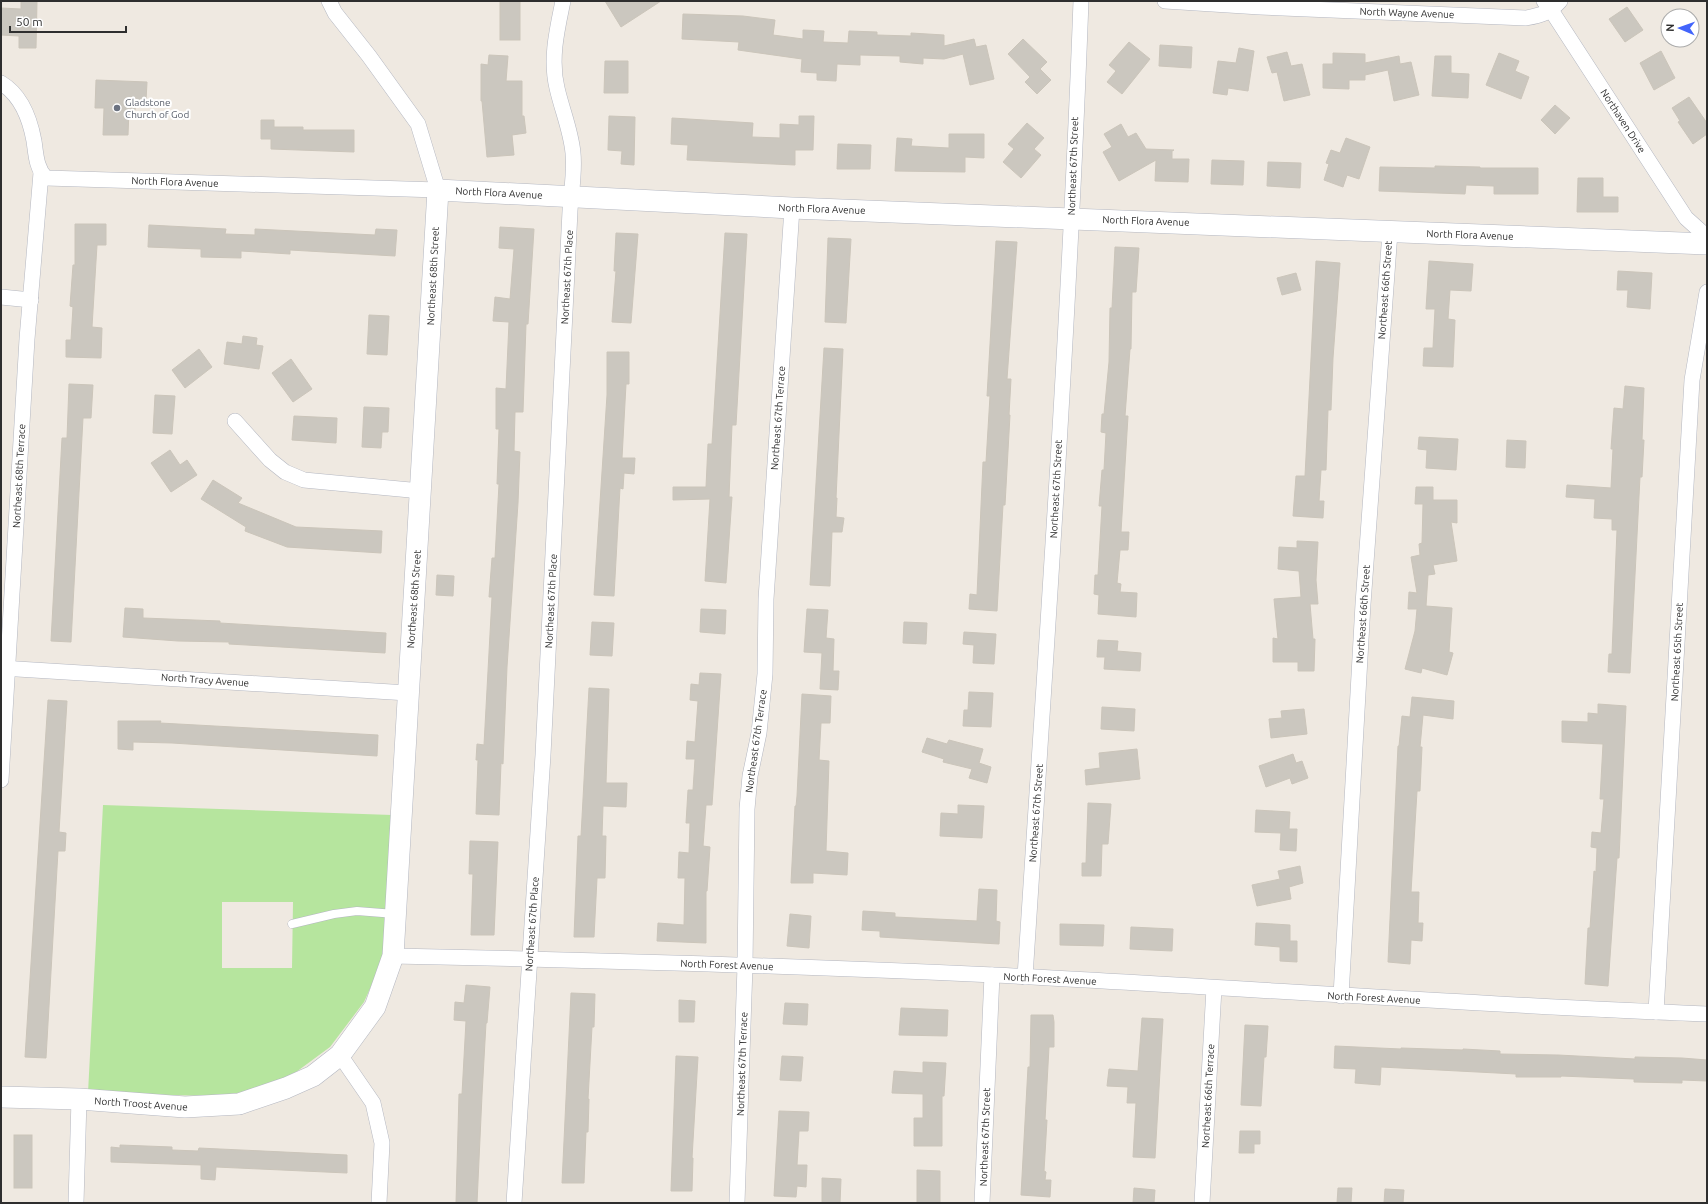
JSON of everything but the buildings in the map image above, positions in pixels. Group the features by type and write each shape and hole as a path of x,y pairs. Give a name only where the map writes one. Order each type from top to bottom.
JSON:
{"street":[{"name":"Northeast 68th Street","path":"329,1 335,13 369,56 418,124 438,190 393,956 375,1007 340,1055"},
{"name":"Northeast 67th Place","path":"514,1203 543,755 571,197 574,174 574,155 571,135 557,88 554,69 554,49 563,1"},
{"name":"Northeast 67th Street","path":"1025,977 1056,503 1071,218 1080,1"},
{"name":"North Wayne Avenue","path":"1165,1 1260,7 1526,18 1540,16 1552,4"},
{"name":"Northaven Drive","path":"1552,4 1686,218 1707,237"},
{"path":"1,83 17,96 22,106 34,138 38,165 41,173"},
{"name":"North Flora Avenue","path":"41,173 46,178 438,190 792,208 1707,244"},
{"name":"Northeast 68th Terrace","path":"1,780 4,668 41,173"},
{"name":"Northeast 67th Terrace","path":"737,1203 745,966 747,809 750,776 759,733 765,674 766,599 792,208"},
{"name":"Northeast 66th Street","path":"1341,996 1363,604 1390,232"},
{"name":"Northeast 65th Street","path":"1656,1012 1692,380 1707,292"},
{"path":"1,297 31,300"},
{"path":"235,421 270,460 285,472 304,480 421,491"},
{"name":"North Tracy Avenue","path":"4,668 408,693"},
{"name":"North Forest Avenue","path":"393,956 530,958 992,975 1511,1006 1707,1014"},
{"name":"Northeast 67th Street","path":"982,1203 992,975"},
{"name":"Northeast 66th Terrace","path":"1202,1203 1214,988"},
{"path":"340,1055 373,1103 382,1143 379,1203"},
{"name":"North Troost Avenue","path":"1,1097 79,1099 185,1108 239,1104 286,1088 313,1076 340,1055"},
{"path":"76,1203 79,1099"}],"lane":[{"path":"292,924 334,914 357,911 396,914"}],"green space":[{"path":"103,805 392,815 387,923 381,964 364,1002 330,1047 288,1078 245,1092 213,1096 88,1093","holes":["222,902 293,902 292,968 222,968"]}],"place":[{"name":"Gladstone Church of God","path":"117,108"}]}
